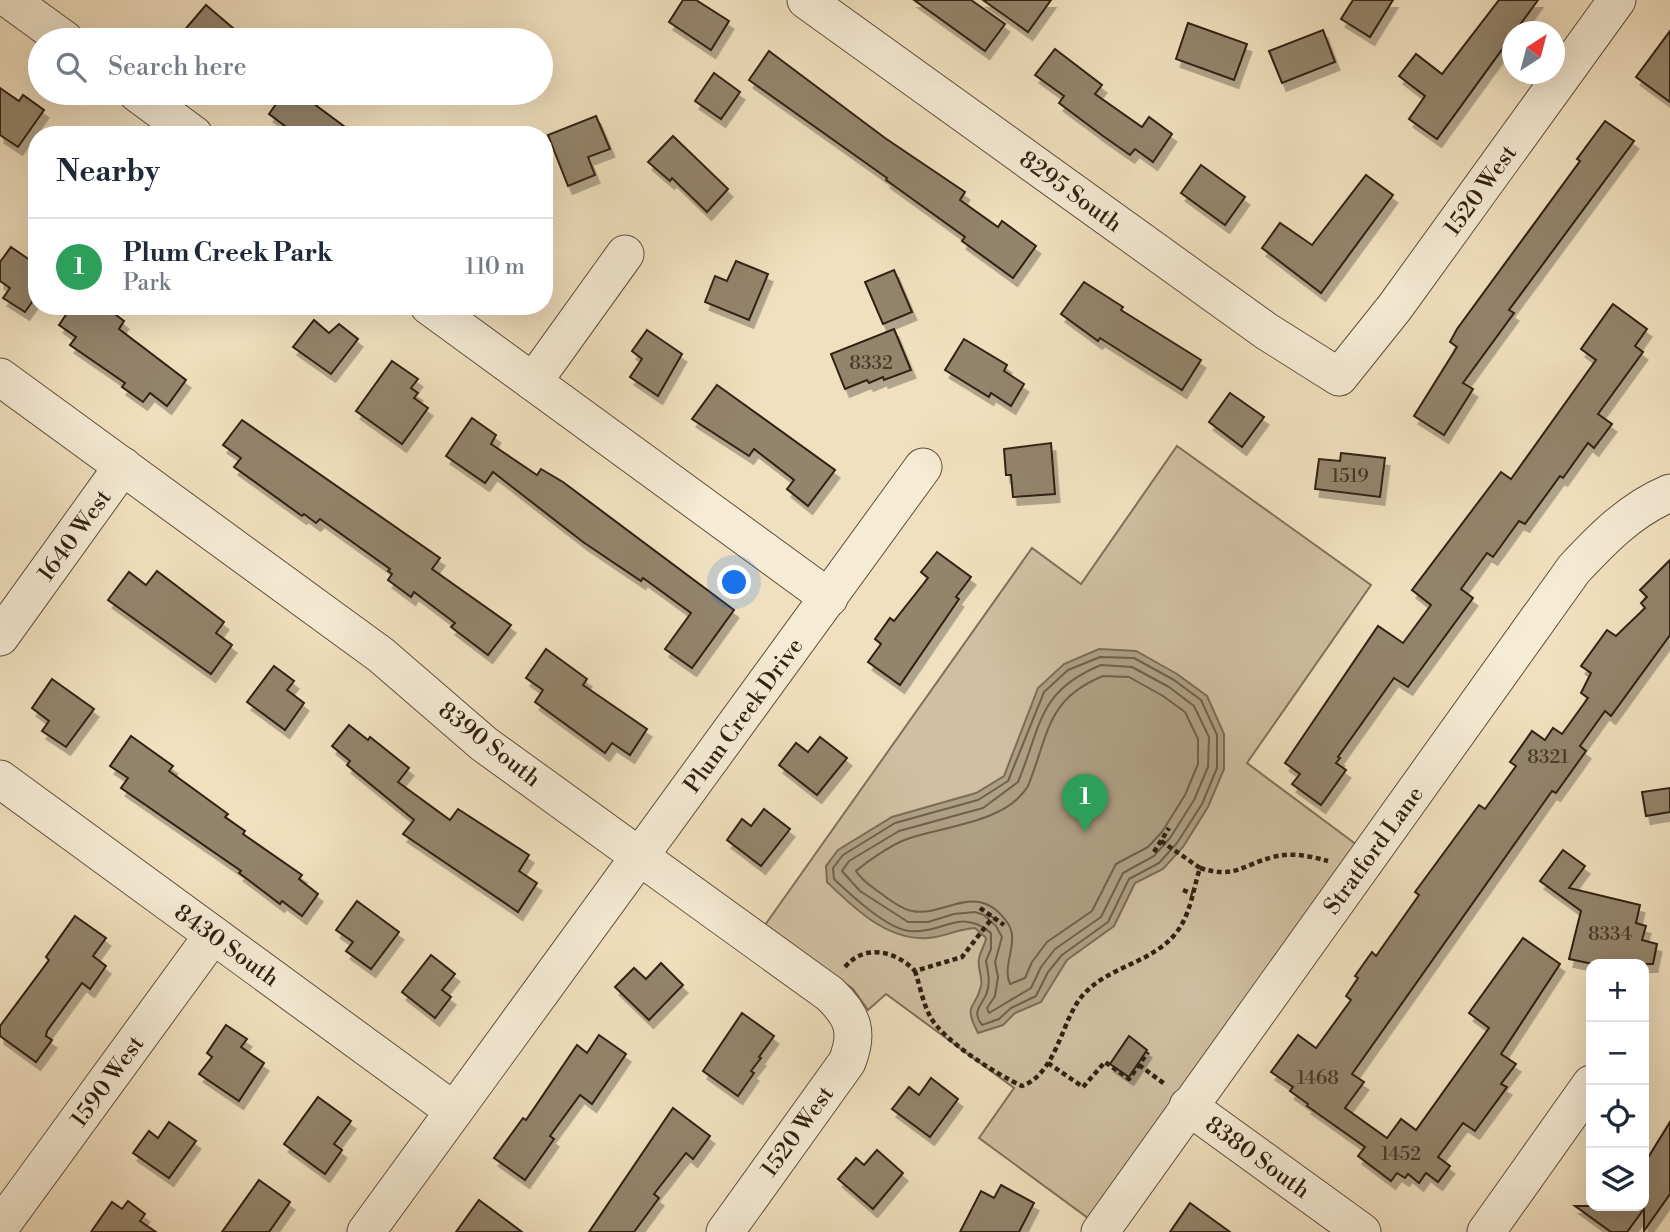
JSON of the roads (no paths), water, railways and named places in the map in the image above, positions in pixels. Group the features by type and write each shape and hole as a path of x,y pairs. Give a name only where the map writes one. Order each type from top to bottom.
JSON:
{"street":[{"path":"10,0 48,28"},
{"name":"8295 South","path":"806,0 1266,331 1339,377"},
{"name":"1520 West","path":"1339,377 1395,307 1617,0"},
{"path":"153,105 182,126"},
{"path":"533,382 625,254"},
{"path":"441,315 829,598"},
{"name":"8390 South","path":"0,376 381,655 484,744 830,995 854,1024"},
{"name":"1640 West","path":"0,637 123,466"},
{"name":"Plum Creek Drive","path":"366,1232 923,467"},
{"name":"Stratford Lane","path":"1100,1232 1178,1097 1574,569 1609,531 1648,502 1670,492"},
{"name":"8430 South","path":"0,779 454,1111"},
{"name":"1590 West","path":"3,1217 213,935"},
{"name":"1520 West","path":"725,1232 847,1062 855,1043 854,1024"},
{"path":"1486,1232 1590,1085"},
{"name":"8380 South","path":"1178,1097 1362,1232"}],"water":[{"path":"1099,649 1136,651 1177,674 1207,696 1224,734 1224,769 1208,807 1183,847 1163,869 1135,883 1114,926 1067,960 1041,1002 1015,1013 1003,1025 978,1033 971,1011 981,986 979,962 986,938 975,928 928,938 913,938 885,928 860,912 827,882 826,866 838,850 892,817 976,793 1004,776 1038,688 1064,664"}],"place":[{"name":"Plum Creek Park","path":"1085,832"}]}
